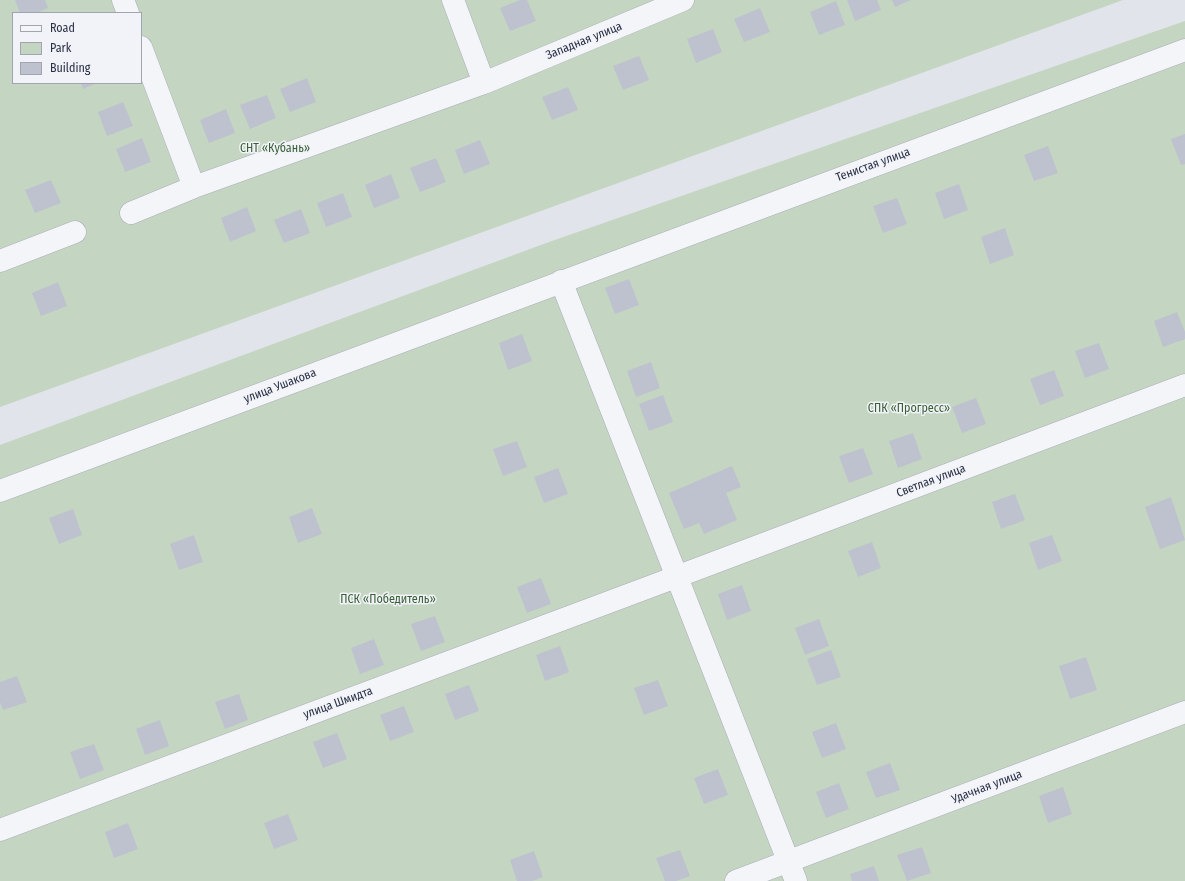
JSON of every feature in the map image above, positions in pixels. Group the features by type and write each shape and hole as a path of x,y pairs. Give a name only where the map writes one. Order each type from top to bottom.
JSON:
{"street":[{"path":"123,0 128,12"},
{"path":"453,0 484,83"},
{"name":"Западная улица","path":"131,213 194,187 484,83 683,0"},
{"path":"142,50 194,187"},
{"name":"Тенистая улица","path":"561,281 1185,50"},
{"path":"0,261 75,232"},
{"path":"561,281 792,871"},
{"name":"улица Ушакова","path":"0,490 561,281"},
{"name":"Светлая улица","path":"676,577 1185,385"},
{"name":"улица Шмидта","path":"0,830 676,577"},
{"name":"Удачная улица","path":"736,881 792,871 1185,712"}],"green space":[{"name":"СНТ «Кубань»","path":"0,0 1123,0 0,407"},
{"path":"1185,21 1185,881 0,881 0,445 549,242"}],"building":[{"path":"15,0 45,0 48,8 39,12 20,12"},
{"path":"520,0 527,0 536,21 510,31 500,8"},
{"path":"847,0 877,0 881,10 855,21"},
{"path":"892,0 911,0 895,7"},
{"path":"836,1 845,25 819,35 810,12"},
{"path":"760,8 770,32 744,42 734,19"},
{"path":"713,29 722,52 696,63 687,39"},
{"path":"639,56 649,80 623,90 613,66"},
{"path":"307,78 316,102 290,112 280,89"},
{"path":"81,84 95,84 83,89"},
{"path":"568,87 578,110 552,120 542,97"},
{"path":"267,95 276,118 250,129 240,105"},
{"path":"123,102 133,126 107,136 98,112"},
{"path":"226,109 235,133 209,143 200,120"},
{"path":"1185,134 1185,164 1181,165 1171,139"},
{"path":"142,138 151,162 125,172 116,149"},
{"path":"480,140 490,164 464,174 455,150"},
{"path":"1048,146 1058,173 1034,181 1024,155"},
{"path":"436,158 446,182 420,192 410,168"},
{"path":"391,174 400,198 374,208 365,185"},
{"path":"51,180 61,203 35,213 25,190"},
{"path":"959,184 968,210 944,219 935,193"},
{"path":"343,193 352,217 326,227 317,203"},
{"path":"897,198 907,224 883,233 873,206"},
{"path":"247,207 256,231 230,242 221,218"},
{"path":"301,209 310,233 284,243 274,220"},
{"path":"1005,228 1014,255 990,264 981,237"},
{"path":"629,279 639,305 615,314 605,288"},
{"path":"58,282 67,306 41,316 32,293"},
{"path":"1177,312 1185,332 1185,339 1163,347 1154,321"},
{"path":"522,334 532,361 508,370 499,343"},
{"path":"1099,343 1109,369 1085,378 1075,351"},
{"path":"651,362 660,388 636,397 627,371"},
{"path":"1054,370 1064,396 1040,405 1030,379"},
{"path":"663,395 673,422 649,431 639,404"},
{"path":"976,398 986,424 962,433 952,407"},
{"path":"913,433 922,459 898,468 889,441"},
{"path":"517,441 527,467 503,476 493,449"},
{"path":"863,448 873,474 849,483 839,456"},
{"path":"732,466 741,487 726,493 737,520 704,534 699,523 684,529 669,493"},
{"path":"558,468 568,494 544,503 534,477"},
{"path":"1015,494 1025,520 1001,529 992,502"},
{"path":"1171,497 1185,540 1160,549 1145,507"},
{"path":"312,508 322,534 298,543 289,517"},
{"path":"73,509 82,535 59,544 49,518"},
{"path":"194,535 203,562 179,570 170,544"},
{"path":"1052,535 1062,561 1038,570 1029,543"},
{"path":"872,542 881,568 858,577 848,551"},
{"path":"541,578 551,604 527,613 517,587"},
{"path":"742,585 751,611 727,620 718,594"},
{"path":"435,616 445,642 421,651 411,624"},
{"path":"819,619 829,646 805,655 795,628"},
{"path":"374,639 384,665 360,674 351,648"},
{"path":"560,646 569,672 545,681 536,655"},
{"path":"831,650 841,677 817,685 807,659"},
{"path":"1086,657 1097,690 1070,699 1059,666"},
{"path":"17,676 27,702 3,710 0,702 0,682"},
{"path":"658,680 668,706 644,715 634,688"},
{"path":"469,685 479,711 455,720 445,694"},
{"path":"239,694 248,720 225,729 215,702"},
{"path":"404,706 414,732 390,741 380,715"},
{"path":"160,720 169,746 145,755 136,729"},
{"path":"836,723 846,749 822,758 812,732"},
{"path":"337,733 347,759 323,768 313,742"},
{"path":"94,744 104,770 80,779 70,752"},
{"path":"890,763 900,790 876,798 866,772"},
{"path":"718,769 728,795 704,804 694,778"},
{"path":"839,783 849,809 826,818 816,792"},
{"path":"1063,787 1072,814 1048,823 1039,796"},
{"path":"288,814 298,840 274,849 264,823"},
{"path":"128,823 138,849 114,858 105,832"},
{"path":"922,847 931,873 907,881 897,855"},
{"path":"680,850 690,876 676,881 665,881 656,858"},
{"path":"534,851 543,877 532,881 517,881 510,860"},
{"path":"874,866 879,881 852,881 850,874"}],"park label":[{"name":"СПК «Прогресс»","path":"909,409"},
{"name":"ПСК «Победитель»","path":"388,600"}]}
